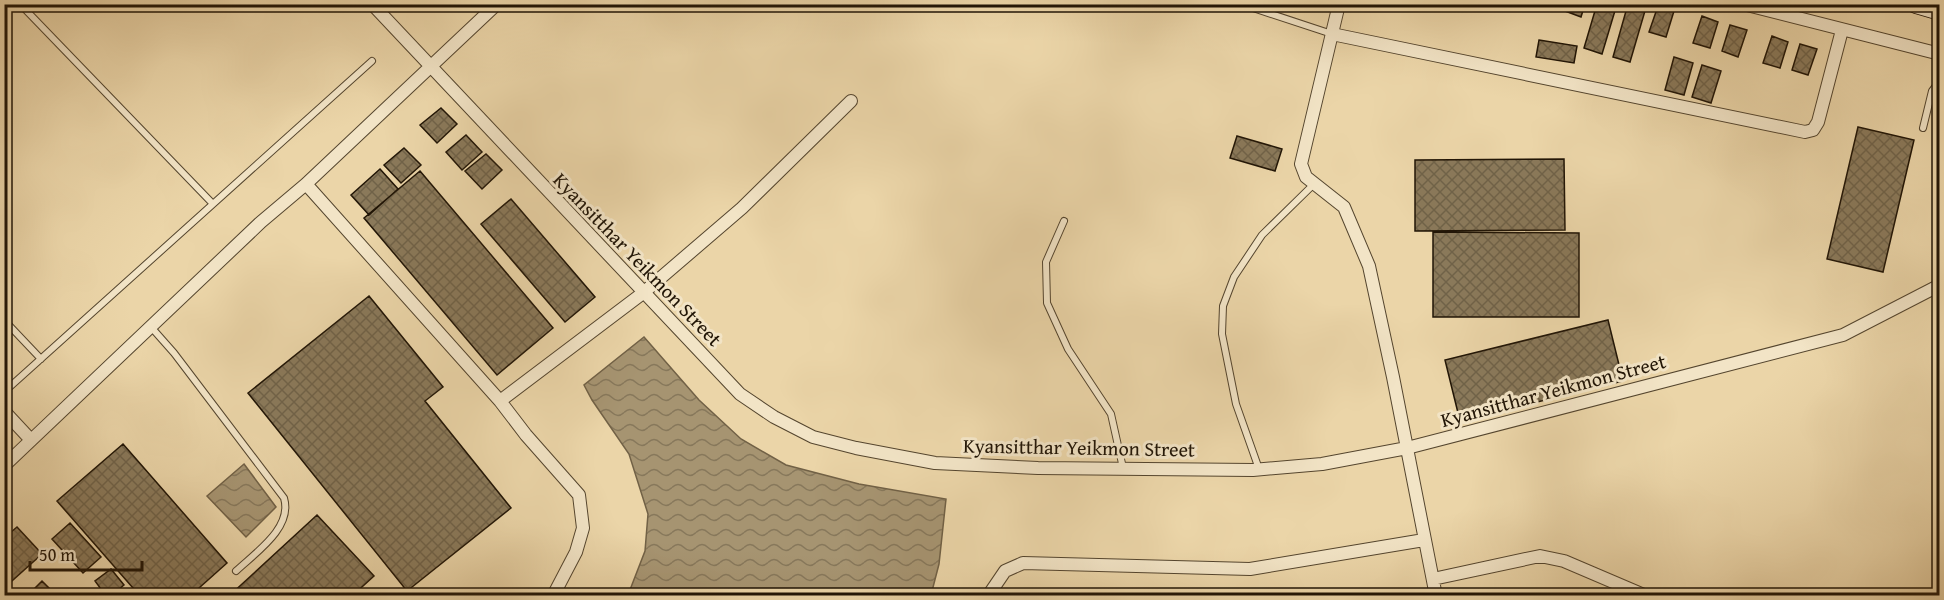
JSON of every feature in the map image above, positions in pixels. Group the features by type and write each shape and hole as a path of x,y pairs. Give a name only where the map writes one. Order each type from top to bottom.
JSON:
{"main road":[{"path":"1916,4 1940,11"}],"street":[{"name":"Kyansitthar Yeikmon Street","path":"372,4 740,394 774,417 813,437 935,463 1123,469 1259,469 1322,464 1407,448 1843,335 1940,285"},
{"path":"4,466 261,222 306,184 497,4"},
{"path":"1339,4 1301,164 1306,177 1344,207 1369,266 1436,596"},
{"path":"1743,4 1940,54"},
{"path":"1332,34 1805,132 1813,130 1818,122 1842,30"},
{"path":"500,401 643,293 742,208 851,101"},
{"path":"306,184 500,401 526,435 579,495 583,528 576,552 552,596"},
{"path":"4,411 31,440"},
{"path":"988,596 1005,571 1023,562 1250,568 1424,540"},
{"path":"1432,579 1540,556 1564,561 1646,596"}],"lane":[{"path":"20,4 213,204"},
{"path":"1241,4 1332,34"},
{"path":"4,392 372,61"},
{"path":"1923,128 1932,90 1940,86"},
{"path":"1259,469 1236,404 1222,334 1223,306 1234,277 1262,235 1314,183"},
{"path":"1065,221 1046,262 1047,303 1068,349 1111,414 1123,469"},
{"path":"4,320 41,359"},
{"path":"150,327 174,353 284,498 285,512 275,534 236,571"}],"water":[{"path":"644,337 699,400 741,439 786,465 859,484 946,499 939,564 931,595 628,595 645,551 648,514 629,454 584,385"},
{"path":"244,464 276,507 246,537 207,496"}],"building":[{"path":"1567,4 1585,4 1581,17 1565,11"},
{"path":"1597,4 1617,4 1602,54 1584,48"},
{"path":"1628,4 1647,4 1630,62 1613,57"},
{"path":"1658,6 1674,11 1666,37 1649,32"},
{"path":"1702,16 1718,22 1710,48 1693,43"},
{"path":"1730,25 1747,30 1738,57 1722,51"},
{"path":"1772,36 1788,42 1780,68 1763,63"},
{"path":"1539,40 1577,46 1574,63 1536,57"},
{"path":"1800,44 1817,49 1808,75 1792,70"},
{"path":"1674,57 1693,63 1684,95 1665,90"},
{"path":"1702,65 1721,71 1711,103 1692,97"},
{"path":"441,108 457,124 437,143 420,125"},
{"path":"1858,127 1914,140 1883,272 1827,259"},
{"path":"466,135 482,152 462,170 446,152"},
{"path":"1237,136 1282,149 1275,171 1230,158"},
{"path":"404,148 421,165 401,183 384,165"},
{"path":"486,154 502,170 482,189 465,171"},
{"path":"1564,159 1565,230 1415,231 1415,160"},
{"path":"380,169 398,189 369,215 351,195"},
{"path":"420,171 553,328 497,375 364,218"},
{"path":"511,199 595,297 565,322 481,224"},
{"path":"1433,232 1579,233 1579,317 1433,317"},
{"path":"369,296 443,387 425,401 511,508 407,591 248,393"},
{"path":"1608,320 1623,381 1460,421 1445,360"},
{"path":"123,444 227,563 190,596 140,596 57,501"},
{"path":"317,515 374,576 352,596 229,596"},
{"path":"70,523 101,557 83,573 52,539"},
{"path":"17,527 42,554 4,588 4,538"},
{"path":"111,569 124,585 111,596 106,596 95,581"},
{"path":"42,581 55,594 53,596 27,596"},
{"path":"1013,591 1083,594 1011,596"}]}
